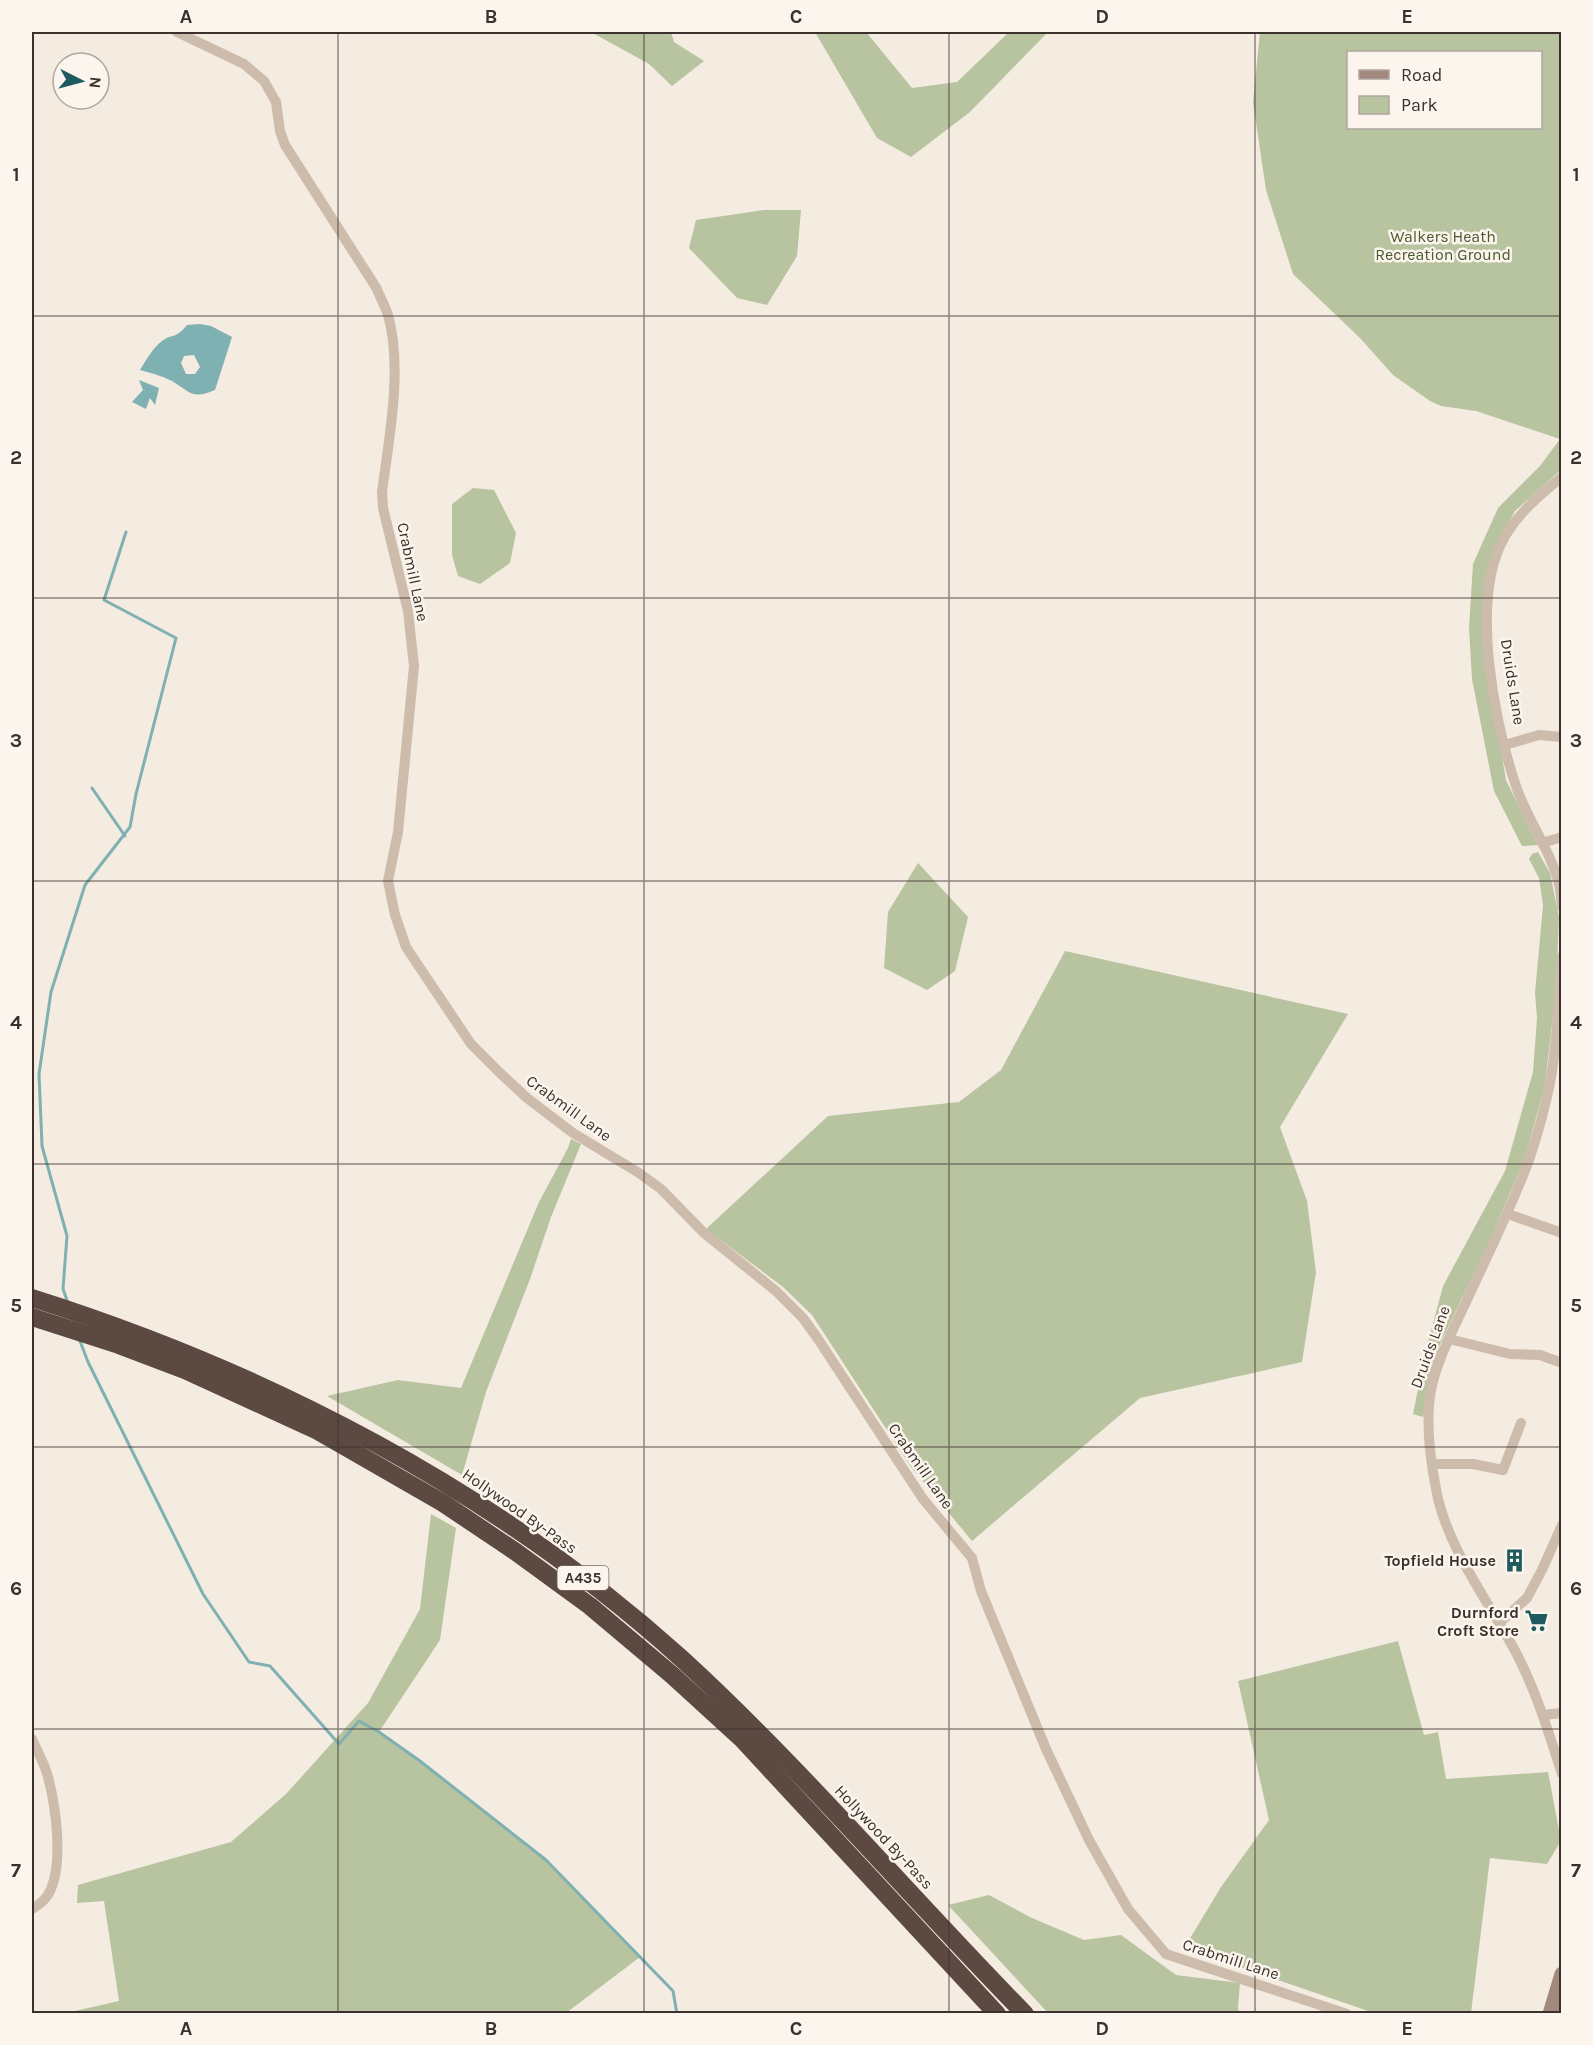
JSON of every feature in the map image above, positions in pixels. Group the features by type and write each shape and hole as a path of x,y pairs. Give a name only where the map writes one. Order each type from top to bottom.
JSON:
{"highway":[{"name":"Hollywood By-Pass","path":"32,1298 124,1328 192,1355 331,1419 447,1484 605,1594 681,1658 755,1728 1025,2013"},
{"name":"A435","path":"32,1317 119,1345 185,1370 316,1430 443,1503 516,1552 590,1606 672,1675 741,1738 998,2013"}],"street":[{"name":"Crabmill Lane","path":"177,32 244,64 264,81 276,102 280,131 285,145 377,289 388,315 394,374 382,492 383,508 408,611 414,666 398,832 388,880 395,915 406,947 471,1044 500,1073 527,1098 573,1133 661,1189 704,1233 776,1291 818,1339 923,1499 972,1558 981,1591 1046,1749 1089,1840 1128,1909 1166,1954 1347,2013"},
{"name":"Druids Lane","path":"1562,477 1544,491 1513,525 1501,544 1487,598 1487,634 1505,745 1518,790 1559,884 1562,907"},
{"path":"1505,745 1539,735 1562,737"},
{"path":"1542,843 1562,837"},
{"name":"Druids Lane","path":"1562,956 1556,1083 1508,1214 1449,1339 1431,1389 1429,1405 1436,1492 1460,1554 1528,1677 1562,1774"},
{"path":"1508,1214 1562,1233"},
{"path":"1449,1339 1510,1354 1540,1355 1562,1363"},
{"path":"1432,1464 1473,1464 1503,1470 1521,1423"},
{"path":"1499,1623 1527,1598 1562,1525"},
{"path":"1543,1716 1562,1713"},
{"path":"32,1738 48,1776 56,1824 56,1864 51,1889 43,1902 32,1909"},
{"path":"1550,2013 1562,1974"}],"green space":[{"path":"591,32 671,32 674,42 704,61 672,86 649,64"},
{"path":"815,32 866,32 912,88 957,82 1009,32 1048,32 970,112 911,157 877,138"},
{"name":"Walkers Heath Recreation Ground","path":"1260,32 1561,32 1561,470 1515,511 1492,555 1488,675 1506,780 1538,845 1522,846 1494,791 1472,679 1469,628 1473,564 1498,508 1540,466 1560,439 1476,411 1441,406 1393,375 1360,338 1293,274 1266,190 1253,102"},
{"path":"764,210 801,210 797,256 767,305 737,298 689,248 696,220"},
{"path":"473,488 494,490 516,533 510,563 480,584 458,576 452,555 452,504"},
{"path":"1538,852 1550,873 1559,917 1556,990 1545,1085 1525,1158 1489,1242 1440,1344 1423,1417 1413,1414 1426,1350 1443,1286 1505,1171 1533,1072 1537,1018 1535,993 1543,905 1539,878 1529,859 1532,854"},
{"path":"918,863 968,917 955,971 927,990 884,968 888,912"},
{"path":"1065,951 1348,1014 1280,1127 1307,1201 1316,1272 1302,1362 1140,1398 972,1541 911,1467 812,1315 783,1287 706,1229 828,1116 959,1102 1001,1070"},
{"path":"571,1139 581,1144 551,1217 530,1279 486,1392 462,1475 327,1396 398,1380 461,1388 539,1202"},
{"path":"431,1514 456,1528 440,1640 379,1732 420,1761 546,1860 640,1957 566,2013 66,2013 119,2001 104,1901 77,1903 78,1885 231,1842 286,1794 368,1703 420,1609"},
{"path":"1398,1641 1424,1735 1438,1732 1446,1779 1548,1772 1561,1841 1547,1864 1490,1858 1471,2013 1374,2013 1208,1956 1189,1940 1221,1887 1269,1820 1238,1681"},
{"path":"989,1895 1032,1918 1084,1940 1121,1935 1176,1975 1240,1983 1239,2013 1048,2013 948,1905"}],"water":[{"path":"187,325 211,326 232,337 215,390 207,393 192,393 168,379 140,370 159,344 179,333","holes":["194,355 200,367 195,374 186,374 181,363 184,356"]},
{"path":"139,380 159,388 155,405 150,398 146,409 132,402 143,390"}],"waterway":[{"path":"68,1303 63,1289 67,1236 42,1146 39,1074 51,992 85,885 130,827 136,794 176,638 104,600 126,532"},
{"path":"92,788 125,836"},
{"path":"80,1341 88,1362 203,1594 249,1662 270,1666 339,1744 359,1721 379,1732 420,1761 546,1860 673,1991 677,2014"}],"place":[{"name":"Topfield House","path":"1514,1560"},
{"name":"Durnford Croft Store","path":"1537,1621"}]}
